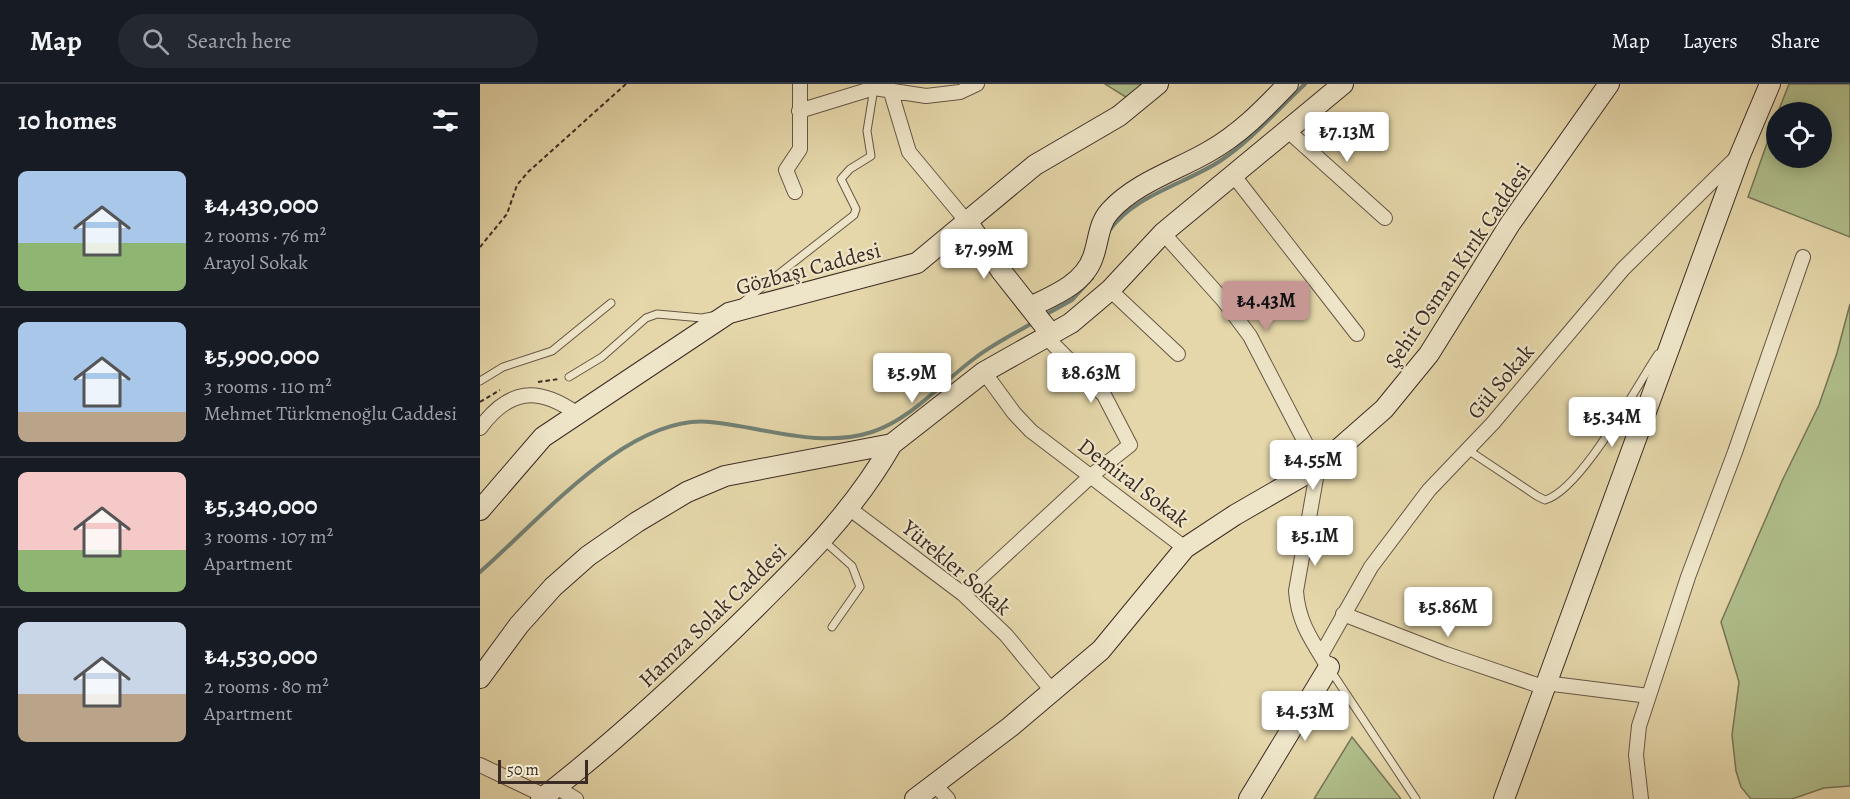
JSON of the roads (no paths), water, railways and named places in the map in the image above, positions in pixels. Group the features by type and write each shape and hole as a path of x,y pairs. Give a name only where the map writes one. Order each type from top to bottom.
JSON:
{"street":[{"path":"795,192 786,170 800,149 800,84"},
{"path":"799,111 874,88 926,96 960,92 977,84"},
{"name":"Gözbaşı Caddesi","path":"480,510 543,437 729,313 917,262 968,223 1035,165 1119,116 1158,84"},
{"path":"480,678 519,625 553,587 588,556 687,492 725,476 763,467 892,444 984,372 1041,323 1065,289 1086,270 1093,257 1101,224 1119,202 1234,135 1288,84"},
{"path":"1041,323 1089,310 1163,233 1343,84"},
{"name":"Şehit Osman Kırık Caddesi","path":"915,799 941,792 1101,650 1185,548 1235,514 1318,467 1384,409 1430,354 1510,224 1609,84"},
{"path":"1757,111 1765,84"},
{"path":"1504,799 1740,155 1770,84"},
{"path":"890,89 909,152 968,223 1041,323 1094,382 1112,407 1130,445 1092,475 963,594"},
{"path":"1287,130 1385,218"},
{"name":"Gül Sokak","path":"1325,661 1344,614 1392,537 1429,490 1468,450 1623,268 1740,155"},
{"path":"1234,176 1357,334"},
{"path":"1163,233 1217,293 1250,336 1318,467 1296,591 1297,611 1302,624 1325,661 1249,799"},
{"path":"1641,799 1637,742 1649,696 1688,577 1803,257"},
{"path":"1110,290 1178,354"},
{"name":"Demiral Sokak","path":"984,372 1014,413 1031,431 1092,475 1185,548"},
{"path":"480,428 500,406 523,396 548,397 576,413"},
{"name":"Hamza Solak Caddesi","path":"548,794 620,735 720,643 822,540 850,509 892,444"},
{"name":"Yürekler Sokak","path":"850,509 963,594 1006,635 1053,692"},
{"path":"1344,614 1446,654 1544,685 1649,696"},
{"path":"480,765 548,794 576,799"}],"lane":[{"path":"569,377 602,357 646,318 657,314 702,318 729,313 854,214 856,209 841,179 843,175 871,156 867,131 874,88"},
{"path":"480,381 503,367 552,351 611,303"},
{"path":"1468,450 1537,496 1545,500 1552,498 1569,484 1597,449 1678,325"},
{"path":"822,540 852,566 860,587 832,627"},
{"path":"1325,661 1416,799"}],"waterway":[{"path":"1109,231 1132,208 1146,199 1220,161 1254,134 1305,84"},
{"path":"1045,315 1072,300 1092,278"},
{"path":"480,572 586,475 617,452 648,435 679,424 710,422 812,438 852,437 872,432 900,418 982,353 1034,322"}]}
